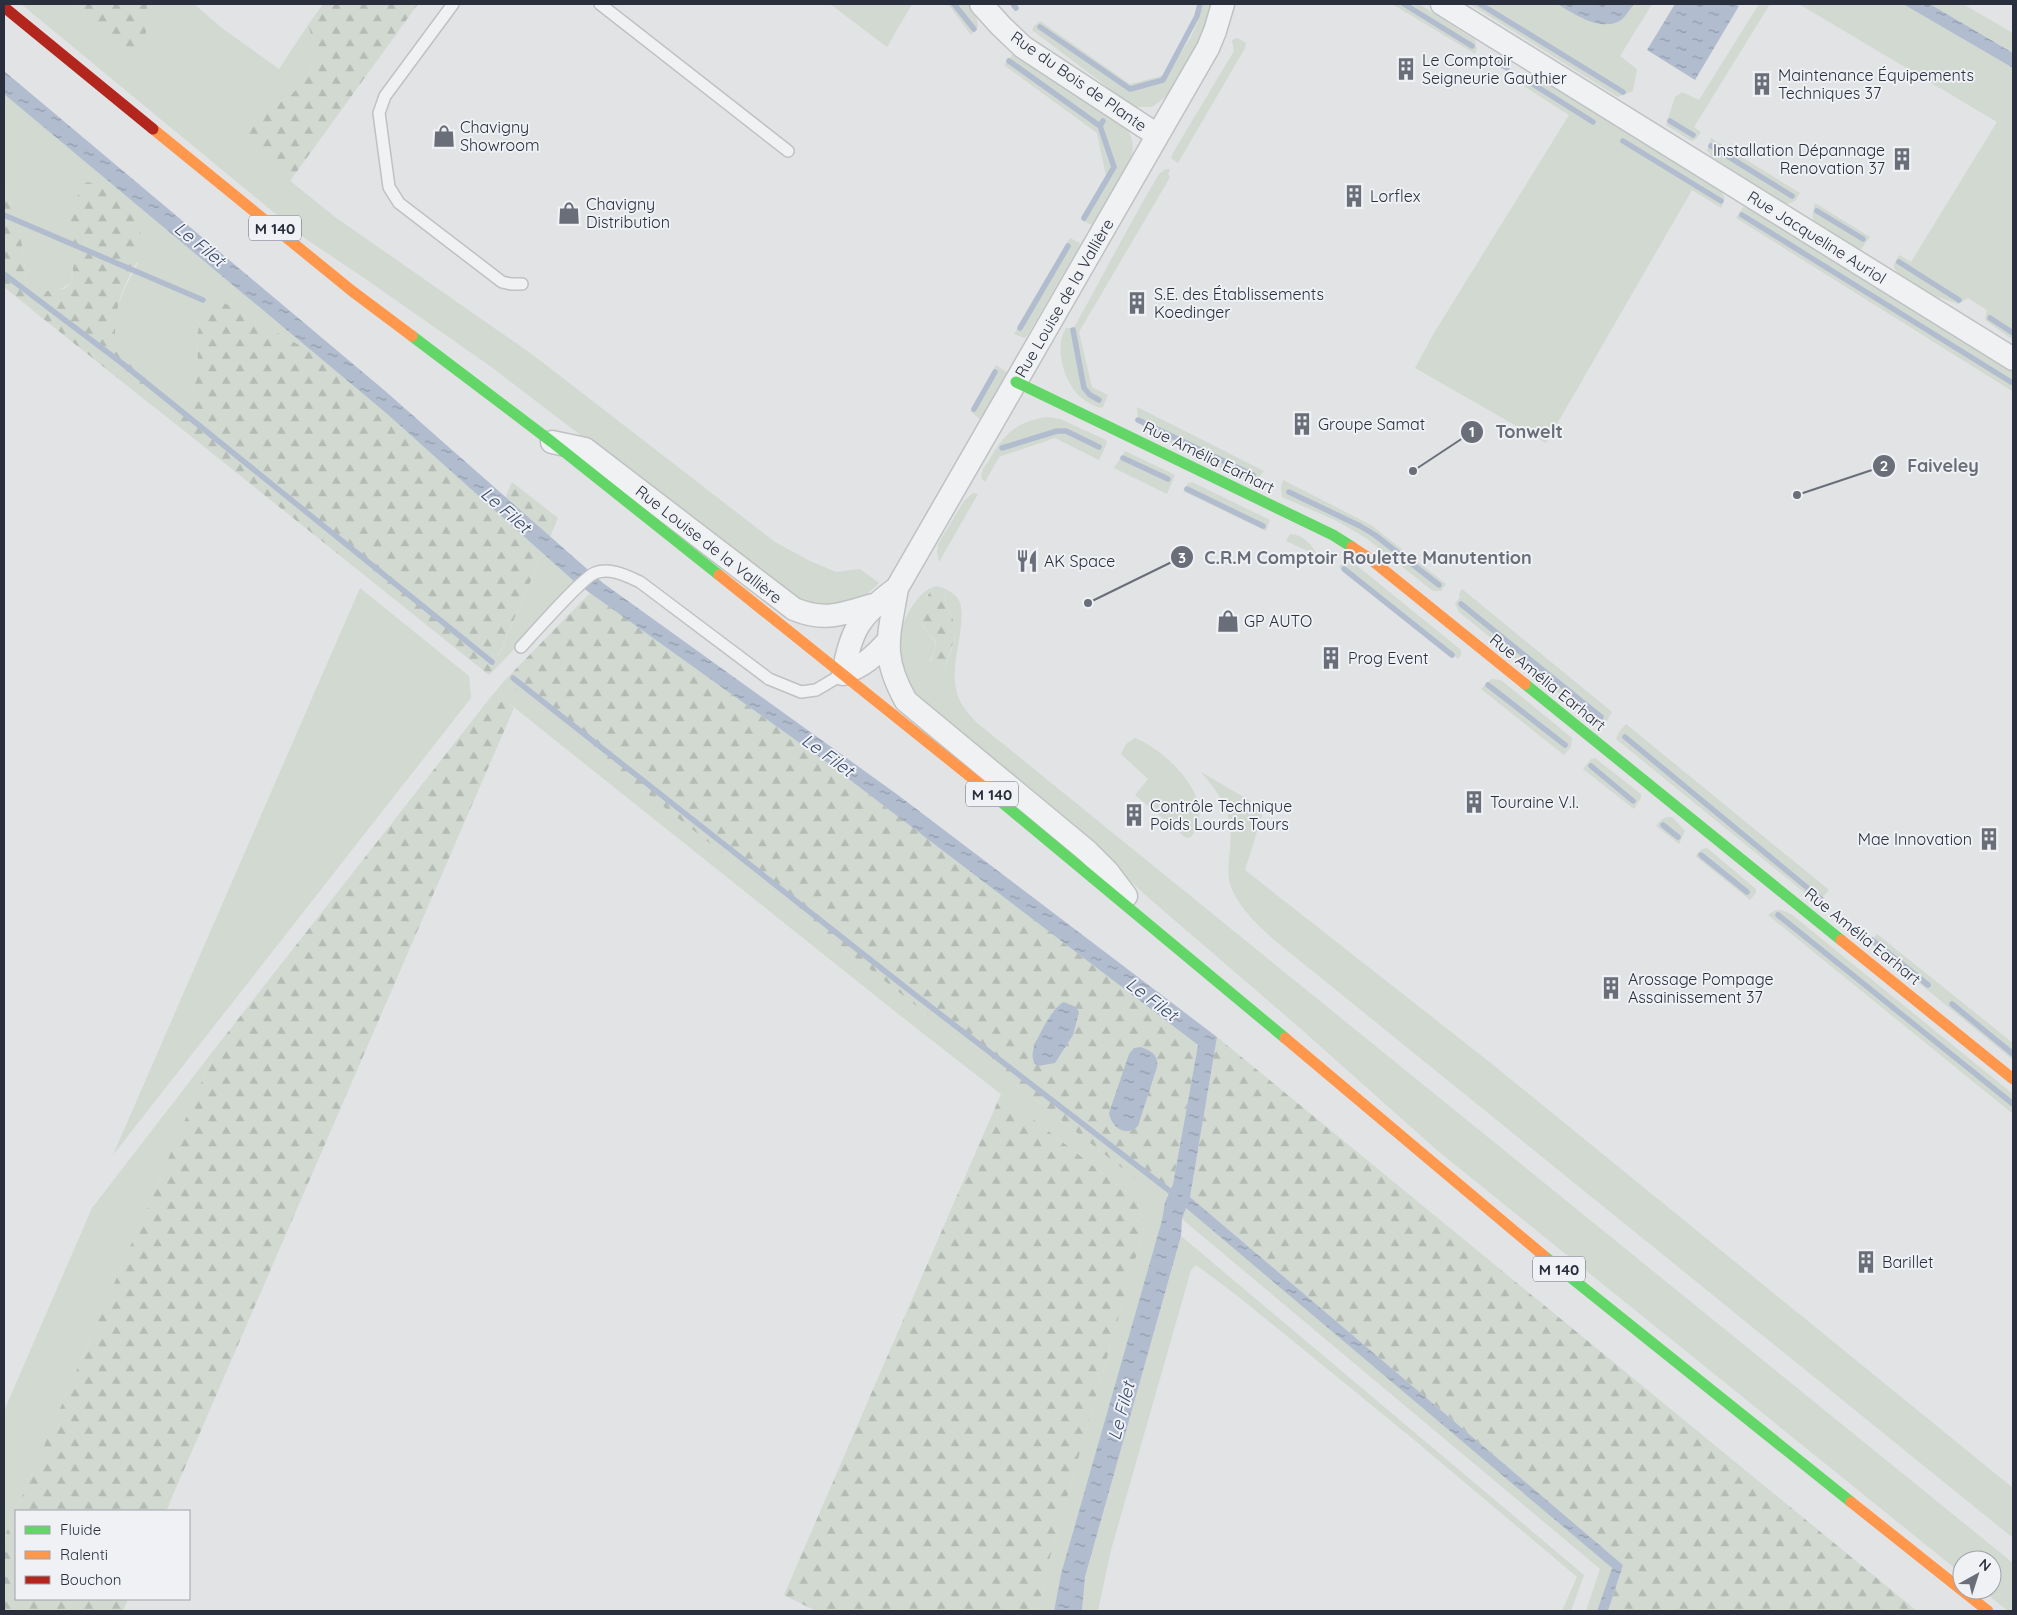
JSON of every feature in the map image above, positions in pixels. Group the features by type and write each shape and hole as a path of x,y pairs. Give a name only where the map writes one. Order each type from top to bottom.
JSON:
{"main road":[{"name":"M 140","path":"4,7 352,291 552,442 916,731 1139,915 1514,1233 1988,1611"},
{"name":"Rue Amélia Earhart","path":"1016,382 1333,535 1369,558 2013,1079"}],"street":[{"name":"Rue du Bois de Plante","path":"982,4 1023,47 1157,135"},
{"name":"Rue Louise de la Vallière","path":"1139,915 1107,871 1087,851 906,701 892,671 888,641 897,588 1208,48 1216,31 1223,4"},
{"name":"Rue Jacqueline Auriol","path":"1442,4 2013,359"},
{"name":"Rue Louise de la Vallière","path":"552,442 585,449 794,609 810,616 826,616 839,615 873,605"},
{"name":"Rue Louise de la Vallière","path":"843,674 849,644 862,619 873,605 897,588"},
{"path":"843,674 864,665 876,656 888,641"}],"lane":[{"path":"452,4 381,104 380,113 389,187 399,203 502,282 522,284"},
{"path":"600,4 788,151"},
{"path":"521,647 596,572 620,572 640,582 769,678 801,692 816,690 843,674"}],"green space":[{"path":"21,4 76,4 107,35 147,31 147,4 194,4 222,28 279,69 308,25 314,48 311,66 303,82 290,96 252,115 244,127 256,146 258,155 335,217 533,355 775,542 810,561 836,572 860,569 879,583 865,596 851,604 803,605 490,366 306,239"},
{"path":"76,4 147,4 147,27 142,43 138,48 129,47 111,39"},
{"path":"323,4 418,4 290,181 258,155 256,146 244,127 252,115 290,96 303,82 311,66 314,48 308,25"},
{"path":"830,4 912,4 887,47"},
{"path":"948,4 967,4 971,9 976,17 978,27 971,35"},
{"path":"1202,4 1211,4 1212,8 1202,36 1168,95 1152,107 1134,107 1032,30 1040,21 1130,84 1165,75 1193,32"},
{"path":"1392,4 1419,4 1475,40 1477,49 1475,54"},
{"path":"1470,4 1557,4 1582,18 1603,23 1616,23 1623,18 1634,4 1652,4 1620,56 1637,69 1633,91 1618,97"},
{"path":"1759,4 1770,4 1694,127 1701,132 1696,139 1692,141 1666,125 1675,97 1682,92 1699,100"},
{"path":"1799,4 1903,4 2013,68 2013,340 1985,320 1987,310 1968,298 1958,304 1932,295 1906,281 1894,268 1899,255 1911,262 1997,122"},
{"path":"1930,4 1963,4 2013,33 2013,53"},
{"path":"1237,38 1246,43 1245,48 1178,163 1171,158 1173,153 1234,51 1232,40"},
{"path":"1014,53 1125,126 1129,133 1133,148 1130,161 1121,180 1092,225 1081,220 1106,176 1097,133 1004,65"},
{"path":"1530,76 1546,83 1721,191 1725,198 1721,208 1692,190 1546,443 1415,368 1434,333 1569,115 1522,85"},
{"path":"4,94 315,354 214,297 200,324 197,335 198,369 194,389 172,421 145,400 149,386 137,365 120,351 116,341 114,329 118,306 138,263 68,229 74,263 71,283 40,301 36,313 29,307 24,261 16,216 4,189"},
{"path":"1711,138 1800,193 1795,201 1788,204 1782,202 1712,157 1707,150"},
{"path":"1166,169 1170,169 1169,179 1079,332 1092,387 1108,395 1103,407 1100,408 1083,399 1066,376 1061,356 1062,336 1066,328 1073,328 1076,324 1148,192 1159,174"},
{"path":"88,182 105,189 120,200 128,209 141,233 142,243 140,252 120,298 115,334 118,346 123,354 143,370 147,376 148,386 145,400 36,313 40,301 47,291 64,289 71,283 73,261 68,237 68,223 83,184"},
{"path":"4,189 16,216 24,261 29,307 4,287"},
{"path":"1815,203 1870,237 1861,249 1856,249 1815,223 1813,215"},
{"path":"1743,207 1749,208 2012,371 2012,391 1736,218"},
{"path":"1070,238 1080,243 1079,247 1027,336 1024,338 1014,334"},
{"path":"214,297 315,354 386,413 543,553 497,658 502,662 489,675 172,421 194,389 198,369 197,335 200,324"},
{"path":"996,365 1008,373 981,420 970,411"},
{"path":"1137,407 1264,471 1255,482 1249,482 1149,432 1138,420"},
{"path":"1047,417 1060,419 1106,440 1107,443 1099,460 1055,438 999,457 985,482 982,479 983,470 1005,437 1018,426"},
{"path":"1125,451 1175,475 1167,494 1114,468"},
{"path":"1283,480 1371,525 1446,584 1441,591 1433,591 1366,538 1337,521 1282,497 1281,487"},
{"path":"512,482 558,518 550,537 505,498"},
{"path":"1192,482 1270,520 1266,531 1183,491 1188,483"},
{"path":"973,493 978,494 939,562 938,544 964,501"},
{"path":"1290,534 1295,534 1307,541 1318,556 1286,541"},
{"path":"543,553 576,583 502,662 497,659"},
{"path":"1346,559 1350,560 1461,650 1461,655 1458,659 1339,567"},
{"path":"937,586 946,589 946,604 955,628 952,646 943,672 932,667 931,660 936,642 924,627 922,621 924,603 933,587"},
{"path":"933,587 926,597 923,626 936,644 930,660 936,670 945,669 955,634 955,628 947,605 946,589 958,598 960,603 962,612 955,667 957,694 963,707 976,722 1997,1550 1952,1550 1952,1566 1438,1151 1107,860 915,697 903,664 900,641 905,619 911,608 923,593"},
{"path":"360,588 469,676 471,698 113,1155"},
{"path":"1462,589 1612,712 1605,724 1597,725 1459,612 1455,604 1460,597 1459,594"},
{"path":"590,593 829,764 1198,1045 1173,1184 1165,1202 504,681"},
{"path":"1491,679 1501,680 1572,738 1571,747 1564,755 1481,689"},
{"path":"504,681 1165,1202 1162,1220 1061,1574 1054,1611 1039,1611 1046,1571 1145,1225 1138,1201 897,1013 506,701 486,703"},
{"path":"506,701 514,708 166,1510 16,1510 217,1046 486,703"},
{"path":"1626,724 1829,890 1816,902 1616,739"},
{"path":"1135,738 1161,754 1174,766 1186,779 1194,793 1199,808 1198,823 1191,837 1186,838 1135,795 1148,779 1121,754 1126,744"},
{"path":"1595,758 1641,794 1641,798 1634,809 1583,769 1591,759"},
{"path":"1201,772 1264,809 1245,870 1492,1064 2013,1488 2013,1538 1273,939 1248,914 1233,892 1228,867 1231,837 1228,816 1221,799"},
{"path":"1667,817 1672,817 1685,831 1679,844 1656,826"},
{"path":"1707,848 1756,889 1756,893 1750,900 1695,856 1702,849"},
{"path":"1775,910 1791,914 2013,1094 2013,1114 1768,915"},
{"path":"1877,934 2013,1043 2013,1060 1870,943"},
{"path":"1217,1037 1917,1611 1608,1611 1623,1565 1190,1197"},
{"path":"217,1046 4,1538 4,1411 92,1208"},
{"path":"1001,1094 1138,1201 1145,1225 1046,1571 1039,1611 816,1611 784,1595"},
{"path":"1186,1207 1612,1568 1597,1611 1586,1611 1600,1569 1182,1219"},
{"path":"1181,1236 1584,1575 1571,1611 1562,1611 1577,1577 1412,1438 1239,1297 1196,1265 1191,1270 1111,1550 1098,1611 1082,1611 1085,1577"},
{"path":"15,1513 15,1600 128,1600 123,1611 4,1611 4,1538"},
{"path":"2002,1554 2013,1563 2013,1611 2008,1611 1994,1600 2002,1600"}],"water":[{"path":"1557,4 1634,4 1618,22 1600,24 1577,16"},
{"path":"1675,4 1735,4 1739,6 1695,80 1647,50"},
{"path":"1903,4 1930,4 2013,53 2013,68"},
{"name":"Le Filet","path":"4,71 384,390 603,583 898,795 1217,1037 1190,1197 1623,1565 1608,1611 1597,1611 1612,1568 1186,1208 1182,1219 1181,1236 1085,1577 1082,1611 1054,1611 1061,1574 1162,1220 1165,1202 1173,1184 1198,1045 829,764 576,583 386,413 4,94"},
{"path":"1064,1002 1076,1007 1079,1012 1073,1035 1055,1063 1038,1066 1034,1063 1033,1051 1041,1031 1050,1016"},
{"path":"1141,1047 1154,1054 1157,1059 1157,1067 1138,1126 1129,1131 1124,1131 1113,1123 1109,1113 1129,1054 1134,1048"}],"waterway":[{"path":"954,4 974,29"},
{"path":"1013,4 1016,8"},
{"path":"1040,27 1130,89 1163,80 1197,16 1200,4"},
{"path":"1404,4 1472,46"},
{"path":"1480,4 1623,92"},
{"path":"1009,61 1100,126 1103,121"},
{"path":"1498,63 1507,68"},
{"path":"1528,81 1593,122"},
{"path":"1670,121 1693,135"},
{"path":"1084,218 1114,167 1100,126"},
{"path":"1623,141 1721,201"},
{"path":"1711,146 1792,196"},
{"path":"1817,211 1863,239"},
{"path":"4,215 203,300"},
{"path":"1742,215 2011,382"},
{"path":"1020,328 1068,246"},
{"path":"1899,262 1959,300"},
{"path":"4,274 123,364 492,662"},
{"path":"1990,318 2013,333"},
{"path":"1073,330 1084,388 1090,395 1099,400"},
{"path":"974,409 995,372"},
{"path":"1138,420 1253,475"},
{"path":"1002,448 1057,431 1066,431 1099,447"},
{"path":"1123,458 1168,479"},
{"path":"1187,489 1263,526"},
{"path":"1289,492 1375,535 1439,585"},
{"path":"1344,569 1452,655"},
{"path":"1461,604 1601,717"},
{"path":"513,678 905,987 1175,1195"},
{"path":"1488,685 1565,745"},
{"path":"1625,737 1821,899"},
{"path":"1591,766 1633,801"},
{"path":"1663,825 1678,837"},
{"path":"1701,855 1747,892"},
{"path":"1778,915 2013,1104"},
{"path":"1872,940 1928,985"},
{"path":"1952,1004 2013,1054"}],"traffic: fast":[{"path":"412,336 552,442 719,575"},
{"path":"1016,382 1333,535 1352,547"},
{"path":"1525,684 1841,940"},
{"path":"987,790 1285,1038"},
{"path":"1544,1256 1851,1502"}],"traffic: slow":[{"path":"153,129 352,291 412,336"},
{"path":"1352,547 1369,558 1525,684"},
{"path":"719,575 987,790"},
{"path":"1841,940 2013,1079"},
{"path":"1285,1038 1544,1256"},
{"path":"1851,1502 1988,1611"}],"traffic: jam":[{"path":"4,7 153,129"}],"place":[{"name":"Le Comptoir Seigneurie Gauthier","path":"1406,69"},
{"name":"Maintenance Équipements Techniques 37","path":"1762,84"},
{"name":"Chavigny Showroom","path":"444,136"},
{"name":"Installation Dépannage Renovation 37","path":"1902,159"},
{"name":"Lorflex","path":"1354,196"},
{"name":"Chavigny Distribution","path":"569,213"},
{"name":"S.E. des Établissements Koedinger","path":"1137,303"},
{"name":"Groupe Samat","path":"1302,424"},
{"name":"Tonwelt","path":"1413,471"},
{"name":"Faiveley","path":"1797,495"},
{"name":"AK Space","path":"1027,561"},
{"name":"C.R.M Comptoir Roulette Manutention","path":"1088,603"},
{"name":"GP AUTO","path":"1228,621"},
{"name":"Prog Event","path":"1331,658"},
{"name":"Touraine V.I.","path":"1474,802"},
{"name":"Contrôle Technique Poids Lourds Tours","path":"1134,815"},
{"name":"Mae Innovation","path":"1989,839"},
{"name":"Arossage Pompage Assainissement 37","path":"1611,988"},
{"name":"Barillet","path":"1866,1262"}]}
